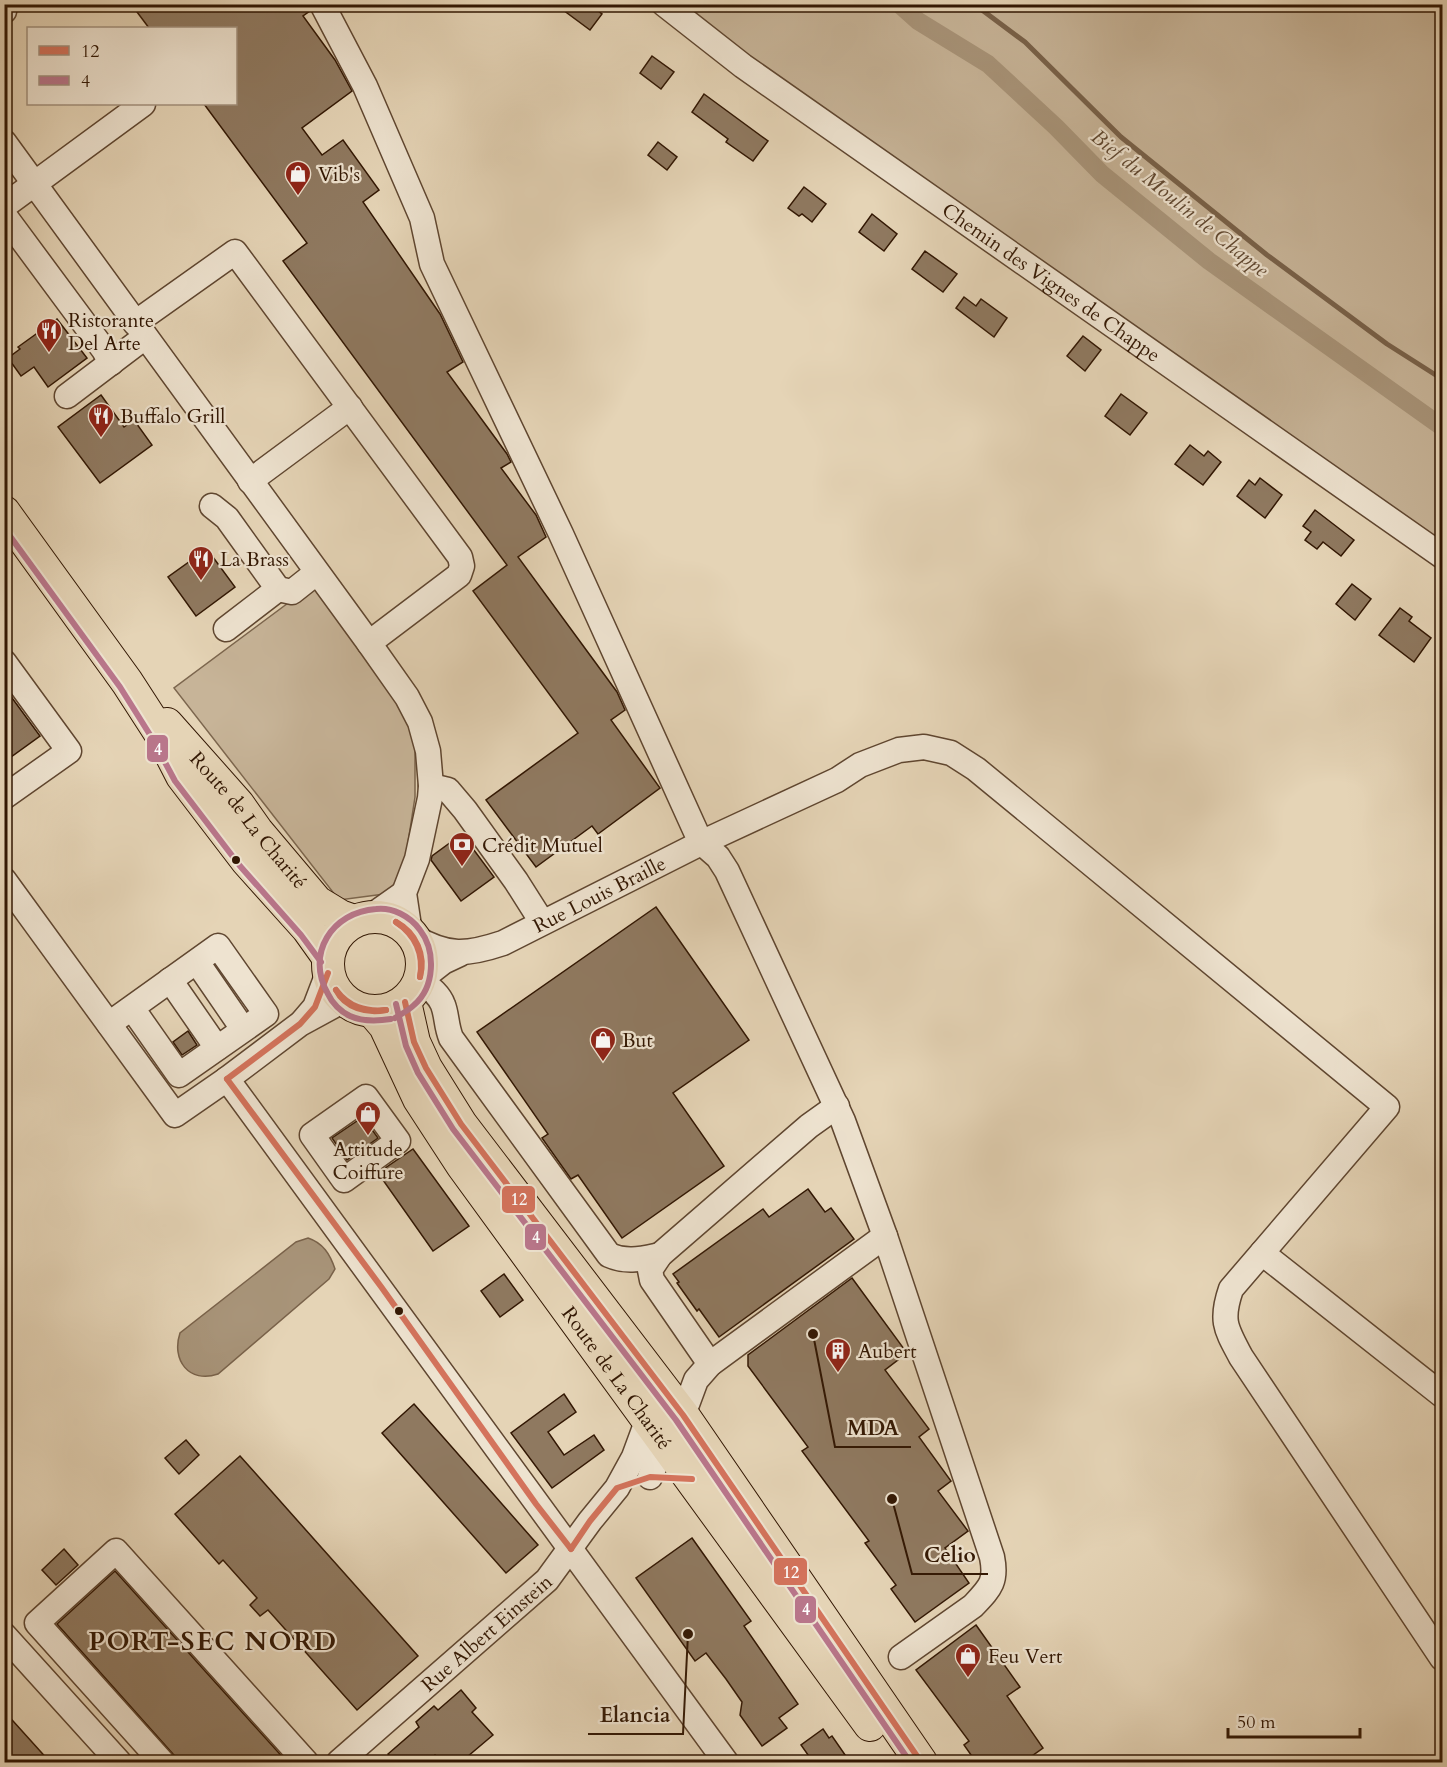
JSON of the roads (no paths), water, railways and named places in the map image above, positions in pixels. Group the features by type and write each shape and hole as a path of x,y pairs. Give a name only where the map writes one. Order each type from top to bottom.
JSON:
{"main road":[{"name":"Route de La Charité","path":"4,512 127,682 160,734 182,776 247,861 308,929 328,965"},
{"name":"Route de La Charité","path":"127,682 215,777 317,902 340,916 362,919"},
{"path":"386,918 402,925 412,935 422,958 412,991 390,1010 373,1012 357,1009 344,1000 334,988 328,965 331,946 336,936 362,919 386,918"},
{"name":"Route de La Charité","path":"412,991 412,1035 426,1068 461,1124 662,1387 665,1426"},
{"name":"Route de La Charité","path":"373,1012 385,1026 418,1099 462,1165 665,1426 692,1479 897,1762"},
{"path":"665,1426 677,1435 825,1635 835,1637 921,1762"}],"street":[{"path":"4,11 6,4"},
{"path":"322,4 365,86 422,218 432,264 561,534 701,843 718,857 727,871 837,1106 885,1236 988,1546 995,1574 991,1585 974,1606 901,1657"},
{"name":"Chemin des Vignes de Chappe","path":"664,4 743,66 1443,556"},
{"path":"4,206 142,105"},
{"path":"4,142 369,643 407,697 420,722 429,751 431,786 417,859 404,893 412,935"},
{"path":"4,214 104,350 111,363"},
{"path":"67,396 111,363 140,330 235,252 460,556 462,566 459,575 369,643"},
{"path":"250,481 350,407"},
{"path":"212,507 227,518 278,589 292,592 316,573"},
{"path":"226,629 278,589"},
{"path":"4,662 69,751 4,797"},
{"name":"Rue Louis Braille","path":"412,991 438,966 460,954 484,950 503,943 701,843 837,780 860,765 899,750 924,747 951,753 976,769 1387,1107 1262,1253"},
{"path":"431,786 448,790 465,810 542,922"},
{"path":"4,880 175,1115 300,1024 344,1000"},
{"path":"362,919 404,893"},
{"name":"Rue Louis Braille","path":"412,935 426,944 460,954"},
{"path":"109,1024 218,946 266,1014 210,1053"},
{"path":"300,1024 315,1007 328,965"},
{"path":"163,985 210,1053"},
{"path":"163,985 210,1053"},
{"path":"412,991 436,994 443,1005 444,1017 451,1038 609,1255 621,1261 660,1255"},
{"path":"227,1079 382,1288 536,1504 726,1762"},
{"path":"710,1364 652,1280 650,1269 660,1255 809,1126 837,1106"},
{"path":"282,1155 312,1135"},
{"path":"650,1477 665,1426 696,1380 710,1364 885,1236"},
{"path":"1443,1395 1262,1253 1231,1289 1224,1309 1227,1331 1241,1357 1443,1658"},
{"name":"Rue Albert Einstein","path":"340,1762 547,1580 617,1488 634,1457 665,1426"},
{"path":"617,1488 650,1477 692,1479"},
{"path":"162,1762 37,1623 116,1551 306,1762"},
{"path":"4,1635 119,1762"}],"waterway":[{"name":"Bief du Moulin de Chappe","path":"899,4 918,21 988,64 1056,127 1102,174 1209,261 1442,427"},
{"path":"974,4 1025,42 1121,137 1267,255 1387,344 1442,379"}],"place":[{"name":"Vib's","path":"298,197"},
{"name":"Ristorante Del Arte","path":"49,354"},
{"name":"Buffalo Grill","path":"101,439"},
{"name":"La Brass","path":"201,582"},
{"name":"Crédit Mutuel","path":"462,868"},
{"name":"But","path":"603,1063"},
{"name":"Attitude Coiffure","path":"368,1137"},
{"name":"MDA","path":"813,1334"},
{"name":"Aubert","path":"838,1374"},
{"name":"Celio","path":"892,1499"},
{"name":"Elancia","path":"688,1634"},
{"name":"Feu Vert","path":"968,1679"}],"district":[{"name":"PORT-SEC NORD","path":"213,1641"}]}
